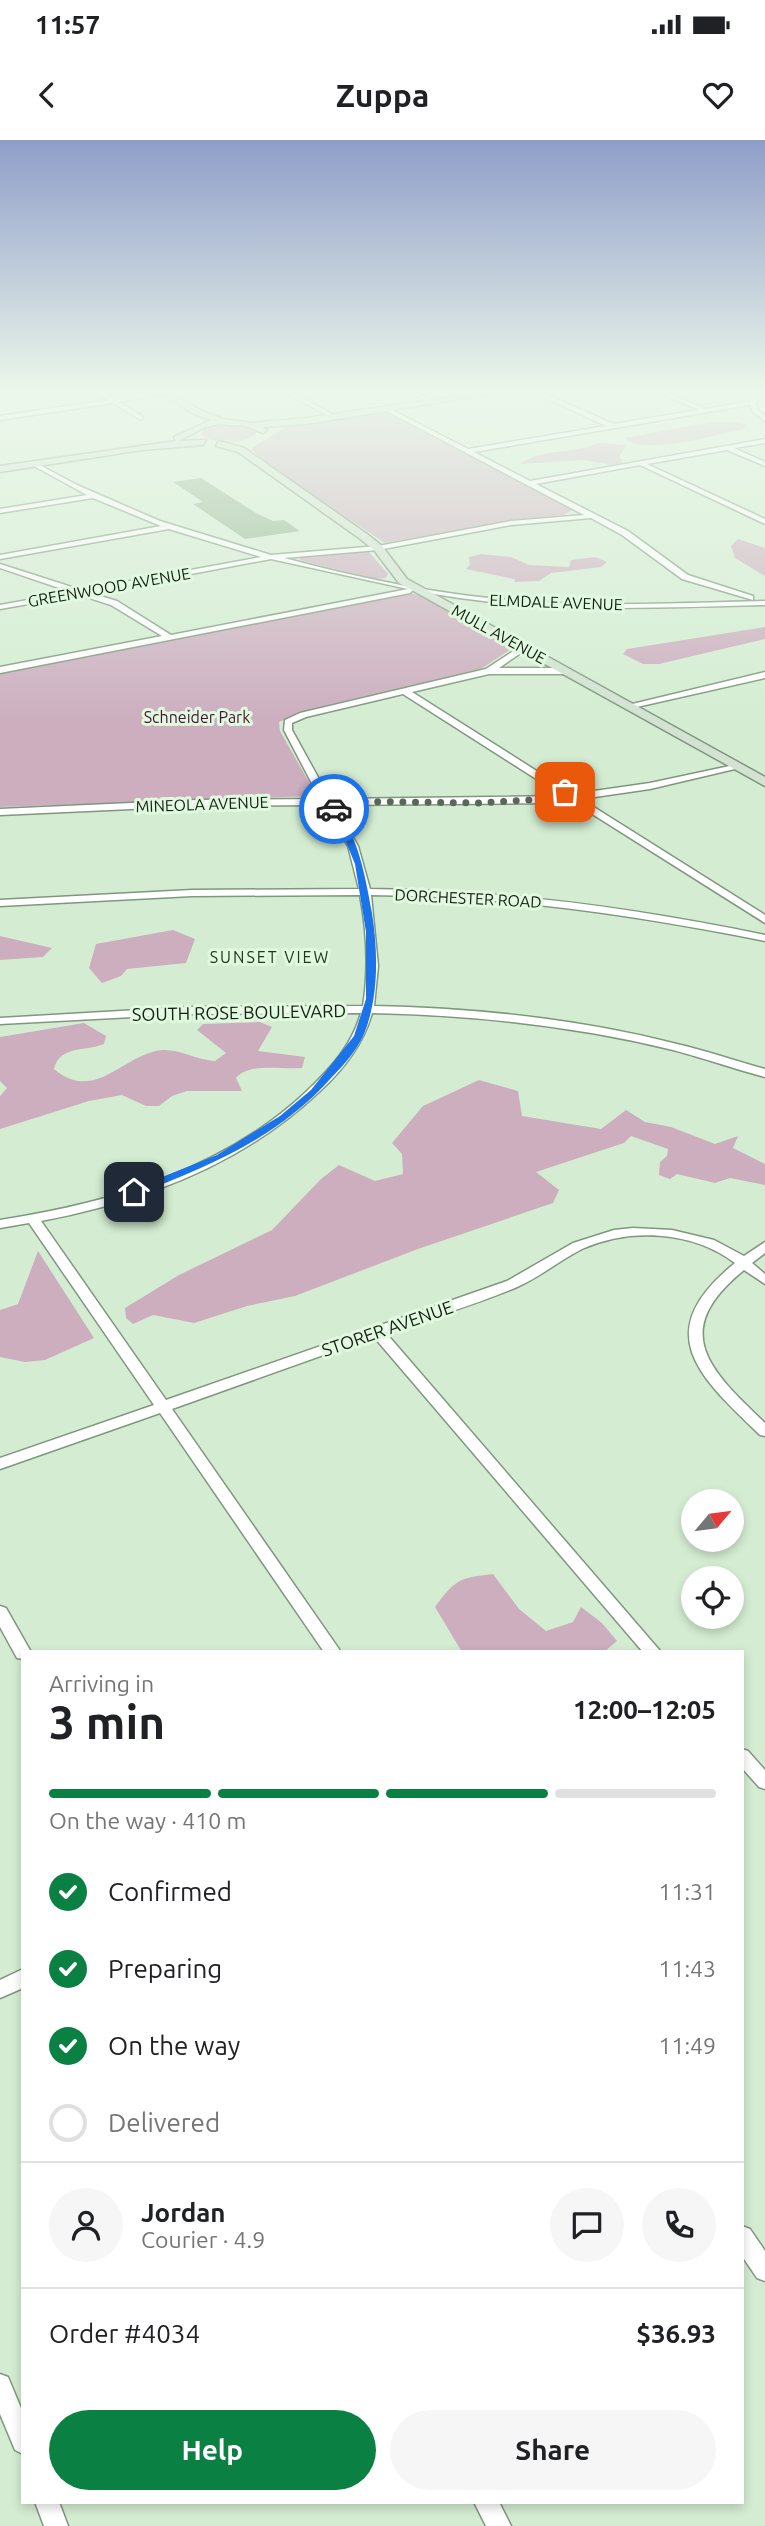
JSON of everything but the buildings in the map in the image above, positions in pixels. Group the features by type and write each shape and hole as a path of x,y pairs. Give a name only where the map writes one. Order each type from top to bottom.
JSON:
{"street":[{"path":"0,511 53,502"},
{"name":"ELMDALE AVENUE","path":"108,502 169,527 271,557 418,590 527,604 765,602"},
{"name":"MULL AVENUE","path":"315,502 378,548 403,581 765,782"},
{"path":"566,502 625,533 685,577 722,592 765,602"},
{"path":"723,502 765,522"},
{"name":"GREENWOOD AVENUE","path":"0,607 271,557 378,548 511,523 592,516"},
{"path":"0,557 169,527"},
{"path":"0,566 83,592 135,614 169,637"},
{"path":"0,670 418,590"},
{"path":"489,671 524,648"},
{"path":"0,1224 100,1203 156,1185 220,1157 265,1131 300,1105 340,1063 359,1036 367,1010 372,967 365,893 359,864 346,826 326,801 288,730 290,720 489,671 565,671"},
{"path":"628,706 765,675"},
{"path":"406,692 765,920"},
{"name":"MINEOLA AVENUE","path":"0,812 326,801 481,803 575,797 650,786 736,766"},
{"name":"DORCHESTER ROAD","path":"0,903 219,893 499,897 584,905 665,917 765,938"},
{"name":"SOUTH ROSE BOULEVARD","path":"0,1021 130,1014 367,1010 476,1015 580,1028 666,1044 765,1073"},
{"path":"33,1219 332,1650"},
{"name":"STORER AVENUE","path":"0,1464 512,1284 577,1246 623,1233 653,1232 693,1238 727,1252 765,1280"},
{"path":"765,1246 707,1297 698,1315 695,1335 701,1358 709,1373 765,1431"},
{"path":"377,1332 651,1650"},
{"path":"0,1612 21,1650"},
{"path":"744,1758 765,1782"},
{"path":"0,1989 21,1979"},
{"path":"744,2240 765,2270"},
{"path":"0,2385 21,2437"},
{"path":"48,2504 56,2526"},
{"path":"487,2504 499,2526"}],"green space":[{"path":"323,502 557,502 572,510 564,515 515,520 385,543"},
{"path":"738,539 765,548 765,576 735,558 731,546"},
{"path":"368,551 388,574 386,578 376,579 299,560 302,557"},
{"path":"481,554 511,557 529,565 569,567 571,560 595,557 607,562 601,567 551,573 539,581 515,582 514,579 466,569 470,564 469,557"},
{"name":"Schneider Park","path":"409,593 422,596 507,643 511,649 478,671 303,712 279,722 280,731 314,791 314,796 0,807 0,672"},
{"path":"765,627 765,639 659,664 643,664 623,654 627,649"},
{"path":"173,930 195,939 186,963 127,969 121,976 102,983 89,968 96,944"},
{"path":"0,936 52,948 43,957 0,960"},
{"path":"260,1022 272,1027 258,1051 305,1057 302,1068 249,1070 236,1078 242,1091 187,1091 172,1096 159,1106 146,1106 122,1095 89,1101 0,1129 0,1096 7,1088 0,1081 0,1037 84,1023 106,1036 104,1044 67,1053 57,1061 54,1069 69,1078 83,1081 109,1074 148,1053 162,1050 215,1061 226,1053 197,1030 203,1024"},
{"path":"479,1080 518,1091 522,1116 601,1129 626,1110 645,1122 671,1127 715,1144 738,1136 733,1148 765,1164 765,1185 730,1178 715,1183 677,1174 670,1179 659,1175 660,1162 667,1156 668,1149 631,1136 624,1143 536,1172 559,1190 553,1203 418,1249 295,1296 247,1306 194,1323 153,1315 133,1324 126,1318 125,1308 179,1275 272,1230 321,1179 339,1165 375,1181 403,1174 402,1154 392,1143 423,1106"},
{"path":"38,1251 94,1338 45,1360 25,1362 0,1357 0,1310 18,1304"},
{"path":"493,1574 519,1609 546,1631 573,1622 581,1607 602,1623 617,1641 606,1650 461,1650 435,1607 453,1586 472,1577"}],"way so far":[{"path":"334,809 326,801 481,803 575,797 565,792"}],"district":[{"name":"SUNSET VIEW","path":"270,957"}],"route":[{"path":"134,1192 220,1157 284,1118 314,1092 340,1063 359,1036 370,999 371,932 359,864 346,826 334,809"}]}
